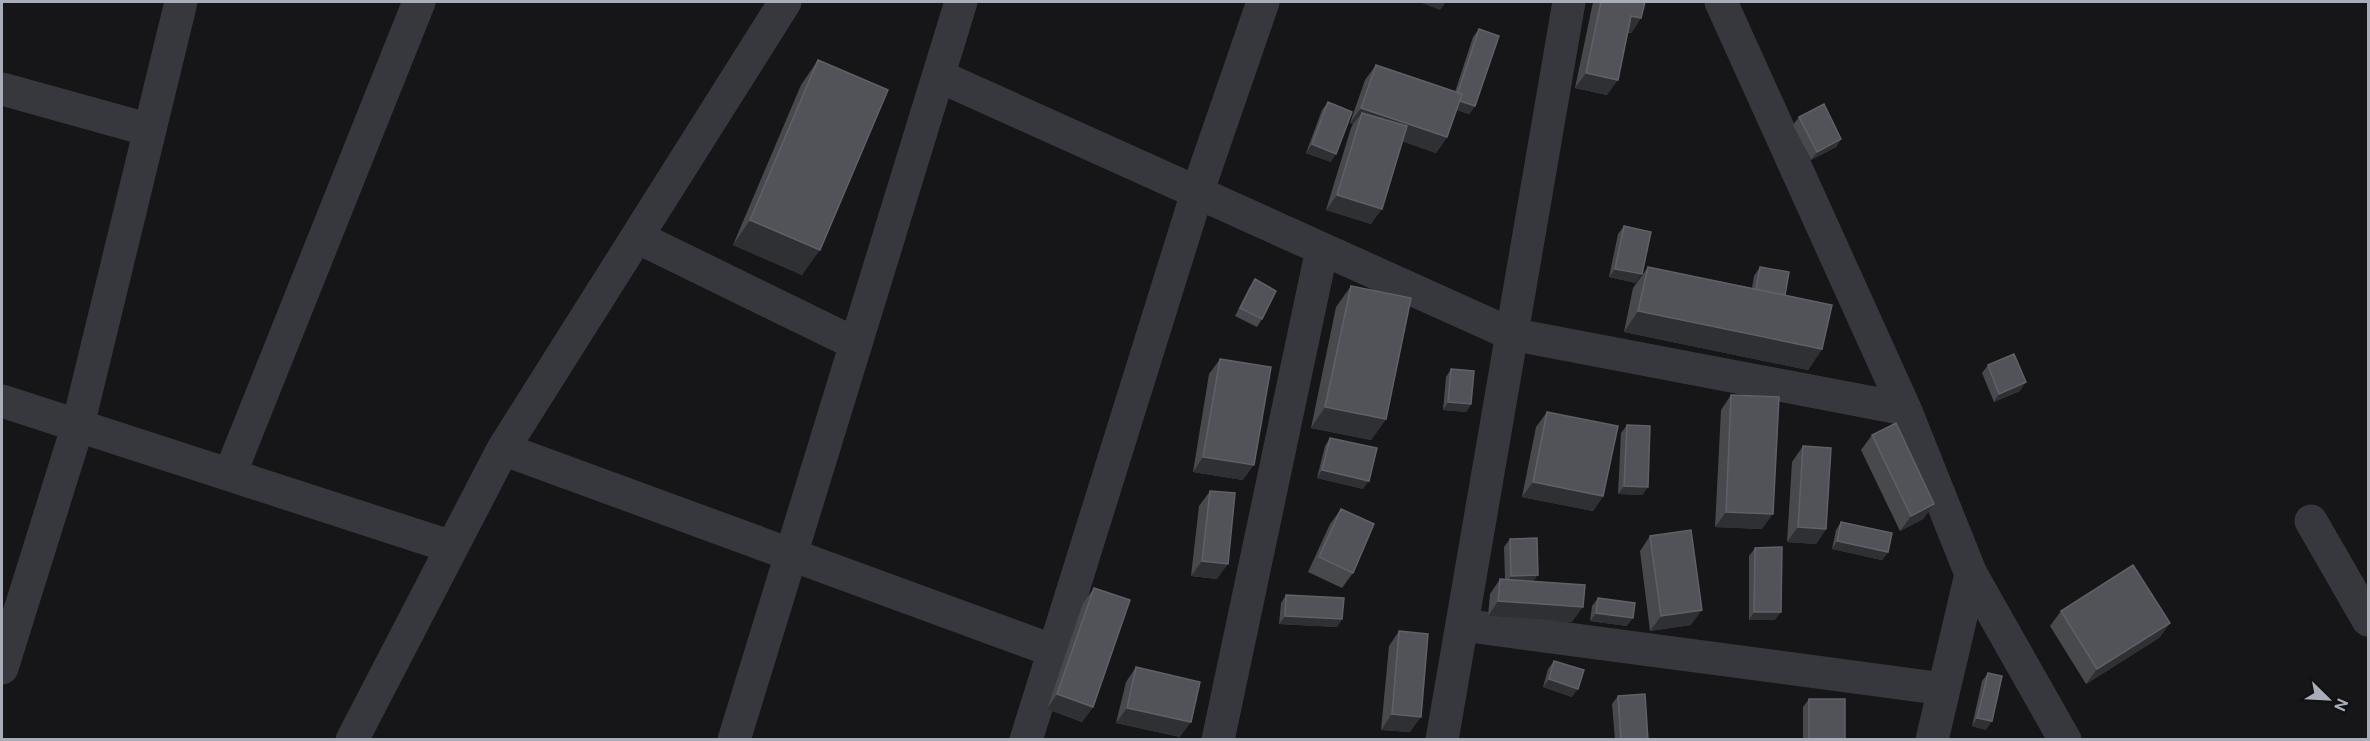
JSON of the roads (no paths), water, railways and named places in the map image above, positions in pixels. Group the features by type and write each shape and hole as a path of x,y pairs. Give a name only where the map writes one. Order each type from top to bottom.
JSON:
{"street":[{"path":"2,668 78,425 181,2"},
{"path":"230,474 419,2"},
{"path":"352,740 503,449 785,2"},
{"path":"734,740 961,2"},
{"path":"1026,740 1197,193 1263,2"},
{"path":"1442,740 1569,2"},
{"path":"1721,2 1905,409 1971,574 2065,740"},
{"path":"939,76 1511,334 1905,409"},
{"path":"2,89 150,130"},
{"path":"637,237 856,344"},
{"path":"1218,740 1322,249"},
{"path":"2,400 452,547"},
{"path":"503,449 1054,651"},
{"path":"2311,521 2368,620"},
{"path":"1932,740 1971,574"},
{"path":"1462,625 1944,689"}]}
